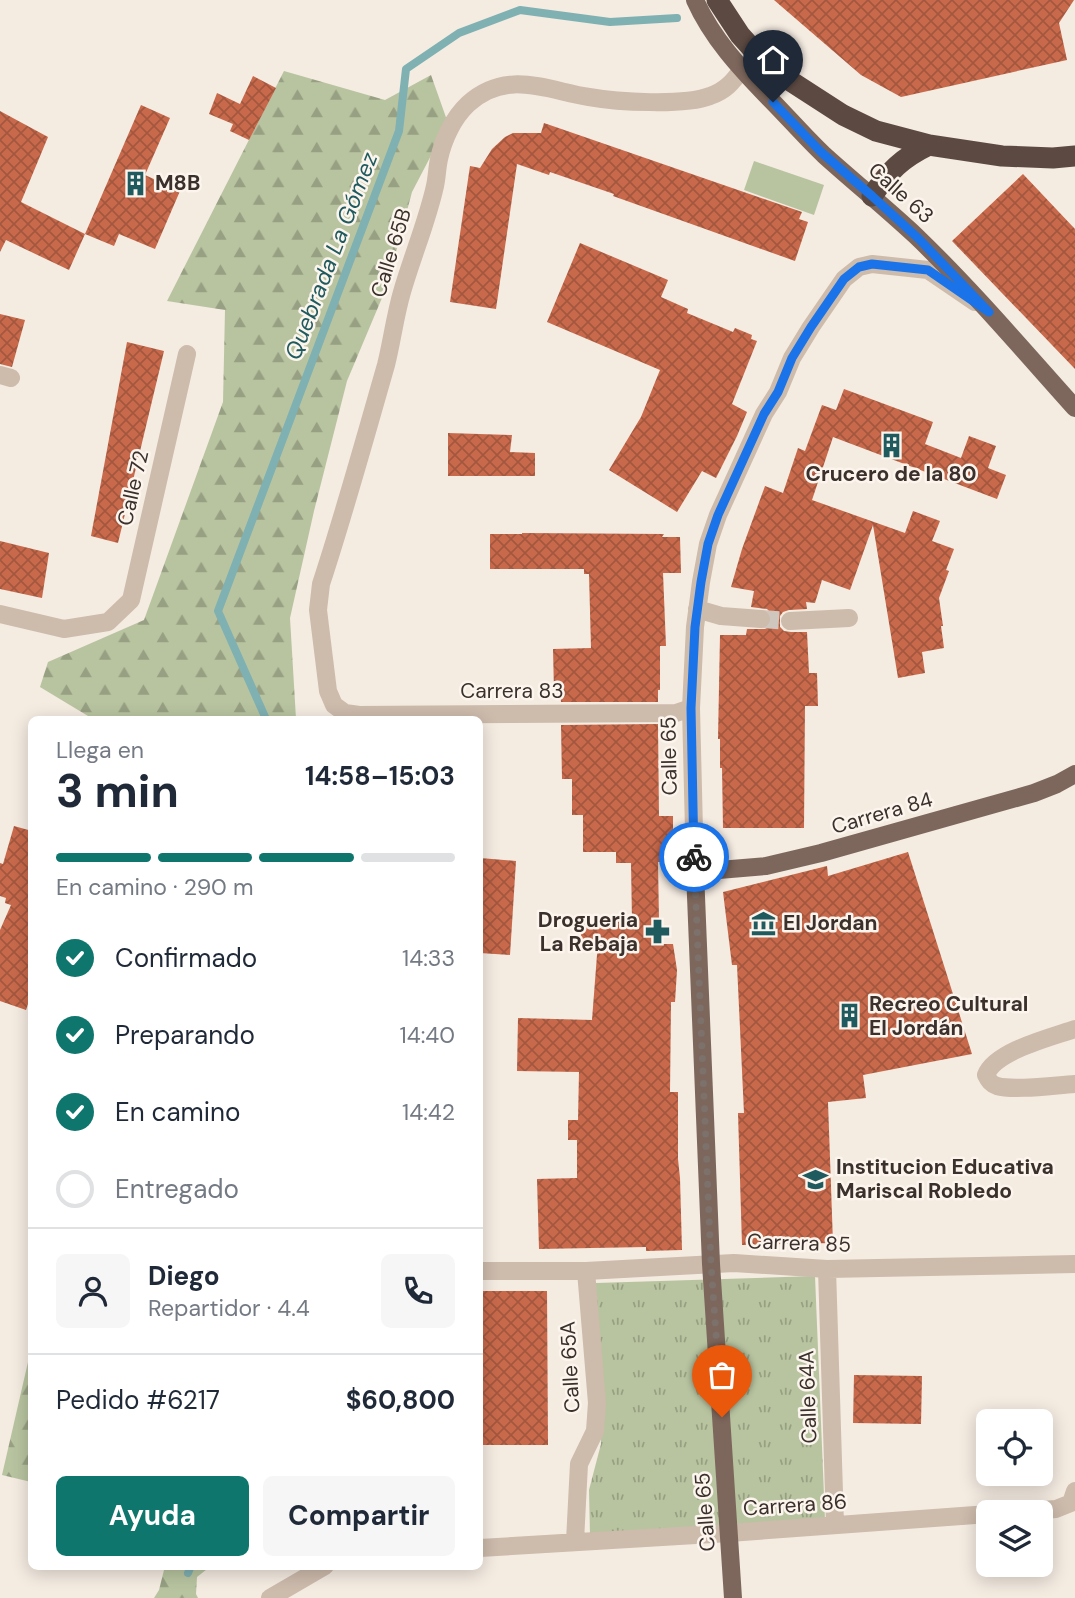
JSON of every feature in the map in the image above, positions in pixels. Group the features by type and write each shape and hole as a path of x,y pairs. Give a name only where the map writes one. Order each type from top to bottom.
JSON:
{"highway":[{"path":"703,3 778,73 843,115 876,131 929,145 1002,156 1075,156"},
{"path":"872,196 901,161 929,145"}],"main road":[{"name":"Calle 63","path":"703,3 721,44 741,69 821,152 919,239 1075,408"},
{"name":"Carrera 84","path":"695,872 766,866 821,853 1034,793 1075,774"},
{"name":"Calle 65","path":"695,872 711,1264 733,1598"}],"street":[{"name":"Calle 65B","path":"334,705 328,691 318,610 321,584 386,361 401,294 435,185 446,135 458,116 479,95 518,83 591,98 672,102 700,99 727,88 741,69"},
{"name":"Calle 65","path":"695,872 691,708 697,609 708,544 718,515 792,358 844,279 859,267 872,264 928,270 989,312"},
{"name":"Calle 72","path":"0,614 64,629 108,622 131,600 187,354"},
{"path":"697,609 721,616 761,619"},
{"path":"790,621 849,618"},
{"name":"Carrera 83","path":"334,705 345,713 359,715 676,713 691,708"},
{"path":"1075,1029 1021,1047 995,1063 986,1075 990,1083 1009,1088 1075,1084"},
{"name":"Carrera 85","path":"483,1271 586,1271 734,1263 827,1269 1075,1264"},
{"name":"Calle 64A","path":"827,1269 835,1525"},
{"name":"Calle 65A","path":"575,1541 579,1464 595,1431 597,1403 586,1271"},
{"path":"1053,1509 1073,1497"},
{"name":"Carrera 86","path":"483,1548 976,1515"},
{"path":"270,1598 316,1570"}],"green space":[{"path":"284,71 385,100 431,75 448,123 412,192 387,286 347,381 290,618 296,716 88,716 40,687 48,662 144,620 223,402 225,310 167,301"},
{"path":"754,161 824,185 814,215 744,190"},
{"path":"815,1276 825,1520 590,1535 589,1490 601,1444 596,1283"},
{"path":"28,1362 28,1481 2,1475"},
{"path":"164,1570 206,1570 197,1577 198,1598 154,1598"}],"building":[{"path":"774,0 1074,0 1059,23 1067,60 901,97 861,75"},
{"path":"253,76 276,88 249,140 230,131 233,124 209,114 217,93 240,104"},
{"name":"M8B","path":"141,105 170,118 145,175 180,191 155,249 119,234 114,246 85,234"},
{"path":"0,111 48,137 21,202 85,234 69,270 6,240 0,252"},
{"path":"544,123 802,212 799,219 808,222 795,261 613,196 614,194 550,172 549,175 517,164 496,309 450,302 470,166 480,168 492,149 505,137 513,133 541,133"},
{"path":"1023,174 1075,229 1075,369 952,241"},
{"path":"580,243 668,280 661,297 688,309 687,313 733,332 735,328 752,335 751,339 757,341 732,404 747,412 737,436 716,478 702,471 677,512 609,470 641,417 660,370 547,322"},
{"path":"0,314 25,320 12,367 0,364"},
{"path":"127,342 164,351 118,543 91,536"},
{"path":"844,389 933,422 925,444 961,458 969,436 996,446 988,468 1006,475 997,499 833,437 812,500 905,533 913,511 940,521 932,541 954,549 939,598 944,648 922,652 925,673 898,678 873,525 850,590 822,580 815,603 806,602 807,609 789,610 780,616 780,627 784,631 807,632 809,673 817,673 818,706 805,706 804,828 723,828 722,768 718,739 720,635 746,635 747,629 765,629 770,626 772,619 767,609 751,607 754,591 731,587 765,486 783,493 798,448 805,451 822,405 836,410"},
{"path":"448,433 512,435 510,452 535,453 535,476 448,476"},
{"path":"490,534 664,534 662,537 680,537 681,573 663,573 666,646 660,646 658,702 561,702 560,691 554,691 553,649 591,648 589,574 584,574 584,569 490,569"},
{"path":"0,541 49,553 42,598 0,589"},
{"path":"658,724 659,816 673,816 673,862 658,862 659,920 663,920 662,944 673,944 677,970 675,1002 671,1002 670,1092 678,1092 682,1250 646,1251 646,1247 539,1249 537,1179 577,1178 577,1140 568,1140 568,1120 578,1120 579,1072 517,1071 518,1018 592,1020 598,942 581,941 581,923 632,921 631,863 616,863 616,852 583,852 583,815 572,815 572,779 562,779 561,725"},
{"path":"14,826 28,830 26,1010 0,1001 0,930 11,905 5,903 6,898 0,896 0,863 3,864"},
{"name":"Recreo Cultural El Jordán","path":"908,852 972,1054 863,1075 866,1098 828,1102 833,1243 742,1245 738,1113 744,1113 737,965 732,965 723,892 827,866 828,876"},
{"path":"483,858 516,861 510,955 483,953"},
{"path":"483,1291 547,1291 548,1445 483,1445"},
{"path":"854,1375 922,1376 921,1424 853,1423"}],"waterway":[{"name":"Quebrada La Gómez","path":"265,716 218,611 399,131 406,69 459,33 520,10 610,22 677,18"}],"tunnel":[{"path":"761,619 790,621"}],"way so far":[{"path":"694,857 711,1264 722,1417"}],"place":[{"name":"M8B","path":"135,183"},
{"name":"Crucero de la 80","path":"891,445"},
{"name":"El Jordan","path":"763,923"},
{"name":"Drogueria La Rebaja","path":"658,932"},
{"name":"Recreo Cultural El Jordán","path":"849,1016"},
{"name":"Institucion Educativa Mariscal Robledo","path":"816,1179"}],"route":[{"path":"694,857 691,708 695,627 708,544 718,515 792,358 844,279 859,267 872,264 928,270 989,312 919,239 821,152 773,102"}]}
